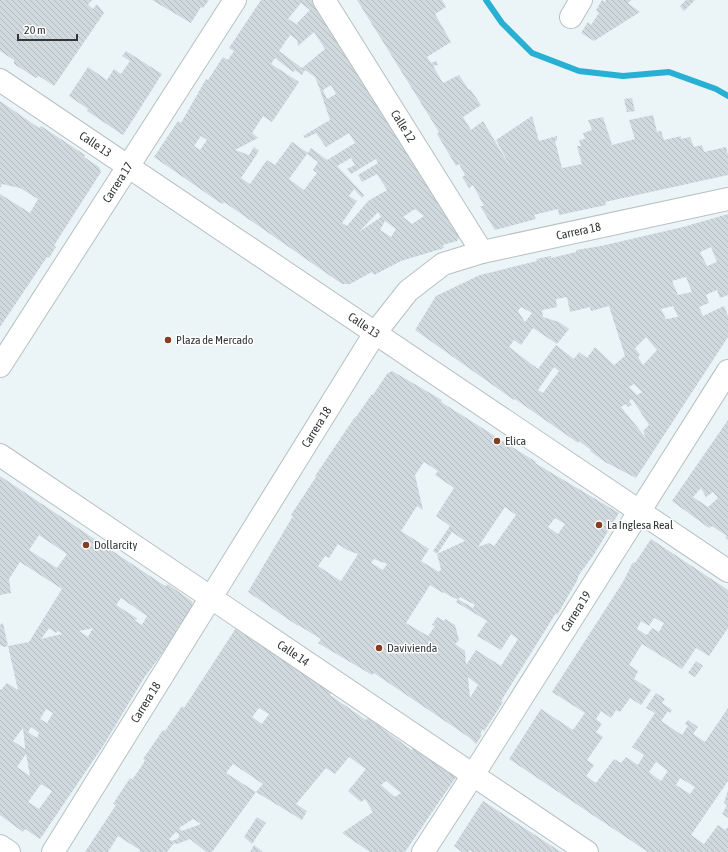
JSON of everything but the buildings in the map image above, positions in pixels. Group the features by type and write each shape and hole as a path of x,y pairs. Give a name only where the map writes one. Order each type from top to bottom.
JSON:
{"street":[{"name":"Carrera 17","path":"0,366 235,0"},
{"name":"Calle 12","path":"324,0 482,252"},
{"name":"Calle 13","path":"0,80 728,571"},
{"name":"Carrera 18","path":"53,852 212,598 375,333 408,291 443,264 482,252 728,199"},
{"name":"Carrera 19","path":"423,852 728,371"},
{"name":"Calle 14","path":"0,455 587,852"},
{"path":"0,846 9,852"}],"waterway":[{"path":"486,0 502,23 532,53 579,71 623,76 669,72 716,89 728,96"}],"place":[{"name":"Plaza de Mercado","path":"168,340"},
{"name":"Elica","path":"497,441"},
{"name":"La Inglesa Real","path":"599,525"},
{"name":"Dollarcity","path":"86,545"},
{"name":"Davivienda","path":"379,648"}]}
